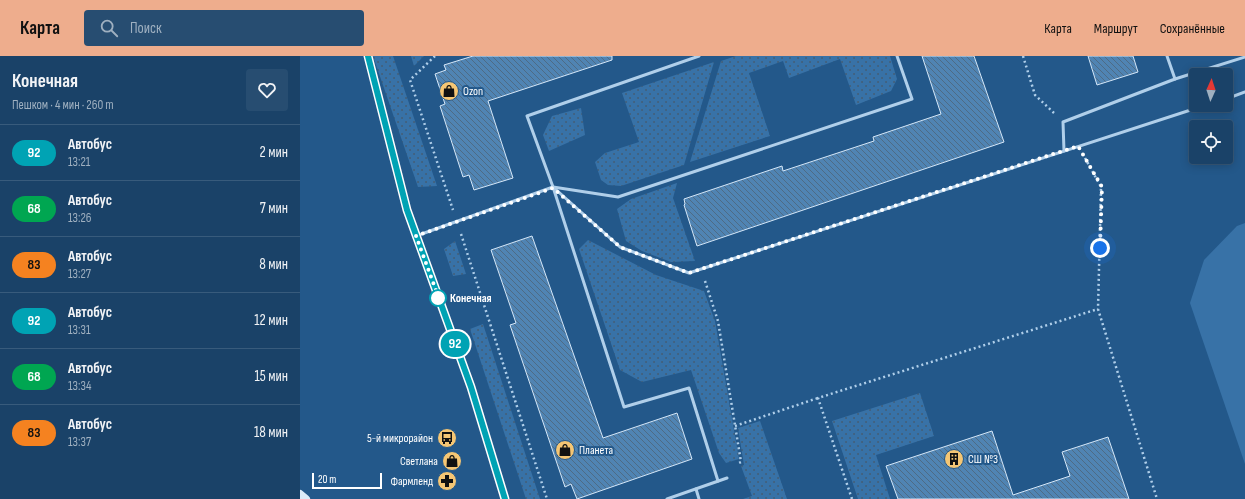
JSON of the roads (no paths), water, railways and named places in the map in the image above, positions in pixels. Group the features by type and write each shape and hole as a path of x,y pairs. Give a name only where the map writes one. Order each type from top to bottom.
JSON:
{"main road":[{"path":"300,494 306,499"}],"street":[{"path":"368,56 407,210 471,387 505,499"}],"lane":[{"path":"699,56 527,116 553,188 624,407 689,388 718,481"},
{"path":"416,236 553,188 618,197 912,99 897,56"},
{"path":"1167,56 1175,79"},
{"path":"1064,151 1063,122 1175,79 1245,57"},
{"path":"1233,96 1245,92"},
{"path":"553,188 620,247 689,273 1189,110"},
{"path":"667,499 727,478"},
{"path":"696,489 699,499"}],"place":[{"name":"Ozon","path":"449,91"},
{"name":"Конечная","path":"438,298"},
{"name":"5-й микрорайон","path":"447,438"},
{"name":"Планета","path":"565,450"},
{"name":"СШ №3","path":"954,459"},
{"name":"Светлана","path":"452,461"},
{"name":"Фармленд","path":"447,481"}]}
